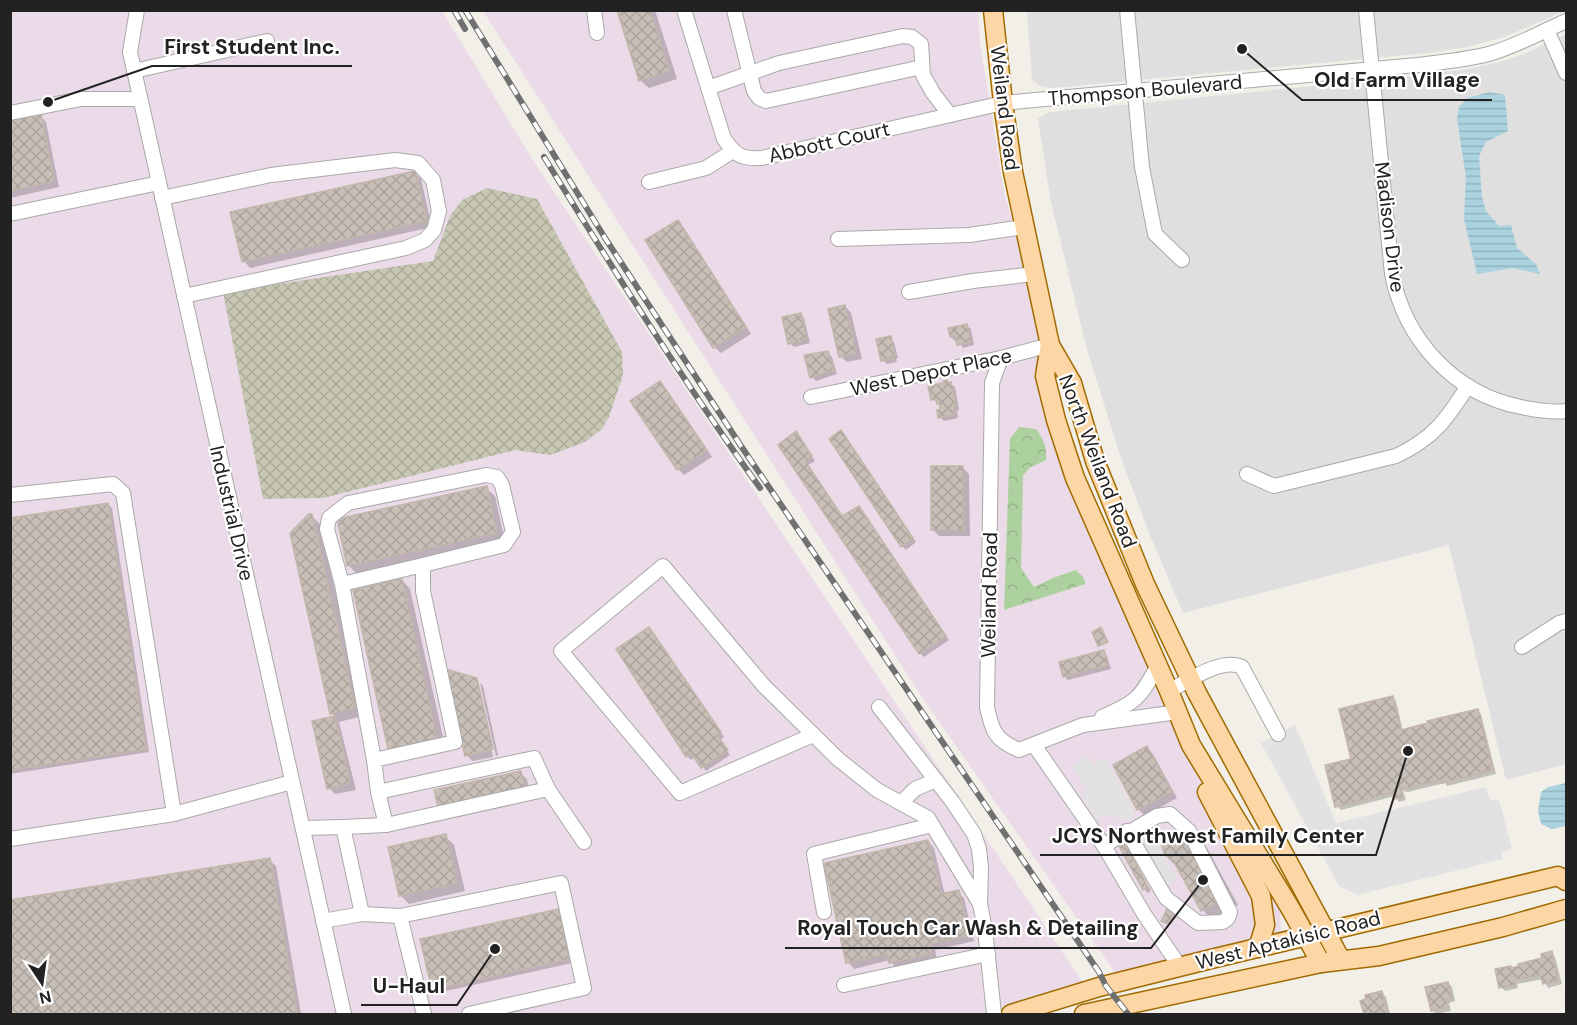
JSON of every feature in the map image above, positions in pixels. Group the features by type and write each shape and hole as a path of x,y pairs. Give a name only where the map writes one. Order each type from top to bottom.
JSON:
{"main road":[{"name":"Weiland Road","path":"993,10 1003,103 1024,227 1050,345"},
{"name":"North Weiland Road","path":"1050,345 1046,376 1056,420 1075,478 1191,745 1308,937 1321,963"},
{"name":"North Weiland Road","path":"1050,345 1072,383 1095,461 1145,584 1191,680 1341,960"},
{"path":"1178,712 1181,742 1261,896 1265,925 1258,948"},
{"name":"West Aptakisic Road","path":"1011,1014 1099,987 1327,933 1366,920 1558,876 1566,881"},
{"name":"West Aptakisic Road","path":"1084,1014 1321,963 1379,956 1503,927 1566,909"}],"street":[{"name":"Industrial Drive","path":"136,10 130,52 344,1014"},
{"path":"594,10 597,33"},
{"path":"649,182 706,168 733,151 724,139 684,10"},
{"path":"734,10 749,74 754,91 759,98 766,100 922,67"},
{"path":"1127,10 1142,167 1155,234 1182,260"},
{"name":"Madison Drive","path":"1366,10 1392,274 1396,295 1408,321 1434,360 1468,386 1501,404 1532,410 1566,411"},
{"name":"Thompson Boulevard","path":"1003,103 1449,61 1492,53 1518,44 1566,21"},
{"path":"1547,30 1566,73"},
{"path":"708,88 779,63 903,36 912,37 921,44 923,75 950,115"},
{"path":"134,71 267,42"},
{"path":"10,114 81,99 140,99"},
{"name":"Abbott Court","path":"733,151 748,159 762,158 1003,103"},
{"path":"162,198 271,176 395,160 418,163 433,180 438,211 434,230 424,240 406,248 184,296"},
{"path":"10,214 159,183"},
{"path":"838,240 969,235 1024,227"},
{"path":"909,292 1034,274"},
{"name":"West Depot Place","path":"811,397 1001,358 1050,345"},
{"name":"Weiland Road","path":"1001,358 992,383 987,707 990,725 998,738 1019,750 1034,745 1131,704 1140,696 1158,666"},
{"path":"1247,474 1274,486 1396,456 1414,448 1430,436 1446,419 1468,386"},
{"path":"342,584 504,545 513,532 502,485 497,477 486,475 348,503 329,518 327,529 342,584 378,792 386,825"},
{"path":"10,495 113,484 123,493 174,814"},
{"path":"374,760 455,742 425,601 423,565"},
{"path":"813,735 680,793 561,651 663,566 764,686 838,759 877,790 928,818 980,904"},
{"path":"1522,647 1559,623 1566,621"},
{"path":"1169,691 1210,669 1235,664 1242,667 1278,734"},
{"path":"879,707 936,780 974,834 979,849 980,904 994,1014"},
{"name":"Weiland Road","path":"1083,725 1178,712"},
{"path":"1034,745 1104,846 1144,914 1180,967"},
{"path":"378,792 534,758 549,789 584,842"},
{"path":"901,803 915,789 936,780"},
{"path":"10,839 174,814 292,782"},
{"path":"303,828 386,825 549,789"},
{"path":"1104,846 1157,816 1170,814 1189,831 1230,912 1228,918 1223,922 1198,923 1166,898 1128,833"},
{"path":"824,912 814,854 932,825"},
{"path":"343,827 362,914"},
{"path":"323,921 362,914 400,916 561,883 584,988 469,1014"},
{"path":"1144,914 1166,898"},
{"path":"400,916 424,1014"},
{"path":"844,985 988,954"}],"shaded area":[{"path":"10,11 442,11 536,165 1089,992 987,1014 11,1014"},
{"path":"483,11 978,11 980,43 1004,192 1095,522 1173,720 1280,906 1281,937 1123,984 923,699"},
{"path":"1027,11 1565,11 1507,36 1437,52 1054,88 1042,87 1032,80"},
{"path":"1566,34 1566,764 1506,780 1449,545 1183,613 1149,533 1120,455 1088,353 1051,203 1038,119 1047,113 1060,111 1467,69 1524,54"},
{"path":"487,188 537,199 622,352 623,375 609,417 602,429 585,442 550,455 515,450 323,498 263,499 223,292 433,261 450,216 462,200"},
{"path":"1295,725 1336,823 1486,787 1490,800 1499,799 1512,849 1501,852 1503,859 1357,895 1339,886 1261,743"},
{"path":"1088,756 1093,765 1105,758 1136,814 1127,820 1105,814 1097,820 1081,796 1088,791 1072,767"},
{"path":"1153,834 1177,880 1155,892 1130,847"}],"green space":[{"path":"1019,427 1036,429 1044,444 1046,455 1046,460 1029,468 1023,476 1021,568 1034,587 1076,570 1084,578 1085,584 1004,610 1010,439"}],"water":[{"path":"1490,92 1505,95 1508,131 1486,142 1479,156 1482,197 1486,211 1499,226 1511,225 1517,248 1536,264 1540,274 1513,268 1477,274 1464,219 1466,177 1457,119 1459,107 1467,98"},
{"path":"1566,783 1566,826 1552,829 1541,824 1538,811 1541,792 1548,787"}],"building":[{"path":"617,10 650,10 669,71 639,81"},
{"path":"41,114 54,181 10,191 10,120"},
{"path":"415,171 427,221 242,262 230,212"},
{"path":"678,220 746,327 713,348 645,240"},
{"path":"845,305 856,353 839,357 828,309"},
{"path":"801,313 807,339 788,344 782,317"},
{"path":"967,324 971,342 957,345 955,336 950,337 948,328"},
{"path":"891,336 894,358 881,361 876,339"},
{"path":"828,351 834,370 810,378 804,355"},
{"path":"947,380 948,383 951,382 956,406 954,407 955,414 938,418 939,403 937,404 936,399 931,400 928,386"},
{"path":"660,381 707,450 677,470 630,401"},
{"path":"841,430 913,538 901,547 829,439"},
{"path":"796,431 812,456 805,461 842,516 859,506 946,636 919,654 778,445"},
{"path":"931,466 963,466 964,530 931,530"},
{"path":"487,486 497,533 347,566 337,519"},
{"path":"108,503 146,749 10,770 10,518"},
{"path":"309,514 312,514 355,708 330,714 290,533"},
{"path":"402,579 437,738 388,749 353,590"},
{"path":"649,627 721,732 717,735 728,750 701,768 691,753 686,757 616,649"},
{"path":"1101,627 1108,642 1098,646 1092,632"},
{"path":"1104,650 1108,665 1063,677 1059,662"},
{"path":"446,671 477,678 493,749 465,756"},
{"path":"1393,696 1401,730 1428,723 1427,721 1478,709 1493,770 1442,783 1441,780 1403,789 1400,787 1403,797 1394,799 1392,790 1390,790 1390,793 1335,807 1325,765 1351,759 1339,709"},
{"path":"335,716 350,783 327,789 312,721"},
{"path":"1147,746 1172,792 1137,810 1113,765"},
{"path":"521,771 525,788 438,807 434,790"},
{"path":"1194,828 1230,896 1201,911 1175,864 1164,853 1162,845 1171,832"},
{"path":"446,834 457,883 399,896 388,847"},
{"path":"928,840 941,894 959,890 969,935 930,944 932,953 889,963 887,954 846,963 824,863"},
{"path":"1125,843 1148,887 1143,890 1119,846"},
{"path":"270,858 297,1014 10,1014 10,900"},
{"path":"1169,905 1176,908 1168,924 1161,921"},
{"path":"559,909 569,959 432,990 420,939"},
{"path":"1552,951 1558,981 1543,984 1540,975 1514,980 1515,985 1499,988 1495,969 1519,966 1518,964 1542,958 1541,954"},
{"path":"1448,982 1452,997 1446,999 1448,1007 1431,1011 1425,987"},
{"path":"1382,991 1388,1014 1364,1014 1360,1001 1366,999 1365,995"}],"railway":[{"path":"454,10 465,29"},
{"path":"465,10 605,238 741,446 1099,972 1106,986 1128,1014"},
{"path":"544,157 676,366 760,488"}],"place":[{"name":"Old Farm Village","path":"1242,49"},
{"name":"First Student Inc.","path":"48,102"},
{"name":"JCYS Northwest Family Center","path":"1408,751"},
{"name":"Royal Touch Car Wash & Detailing","path":"1203,880"},
{"name":"U-Haul","path":"495,949"}]}
